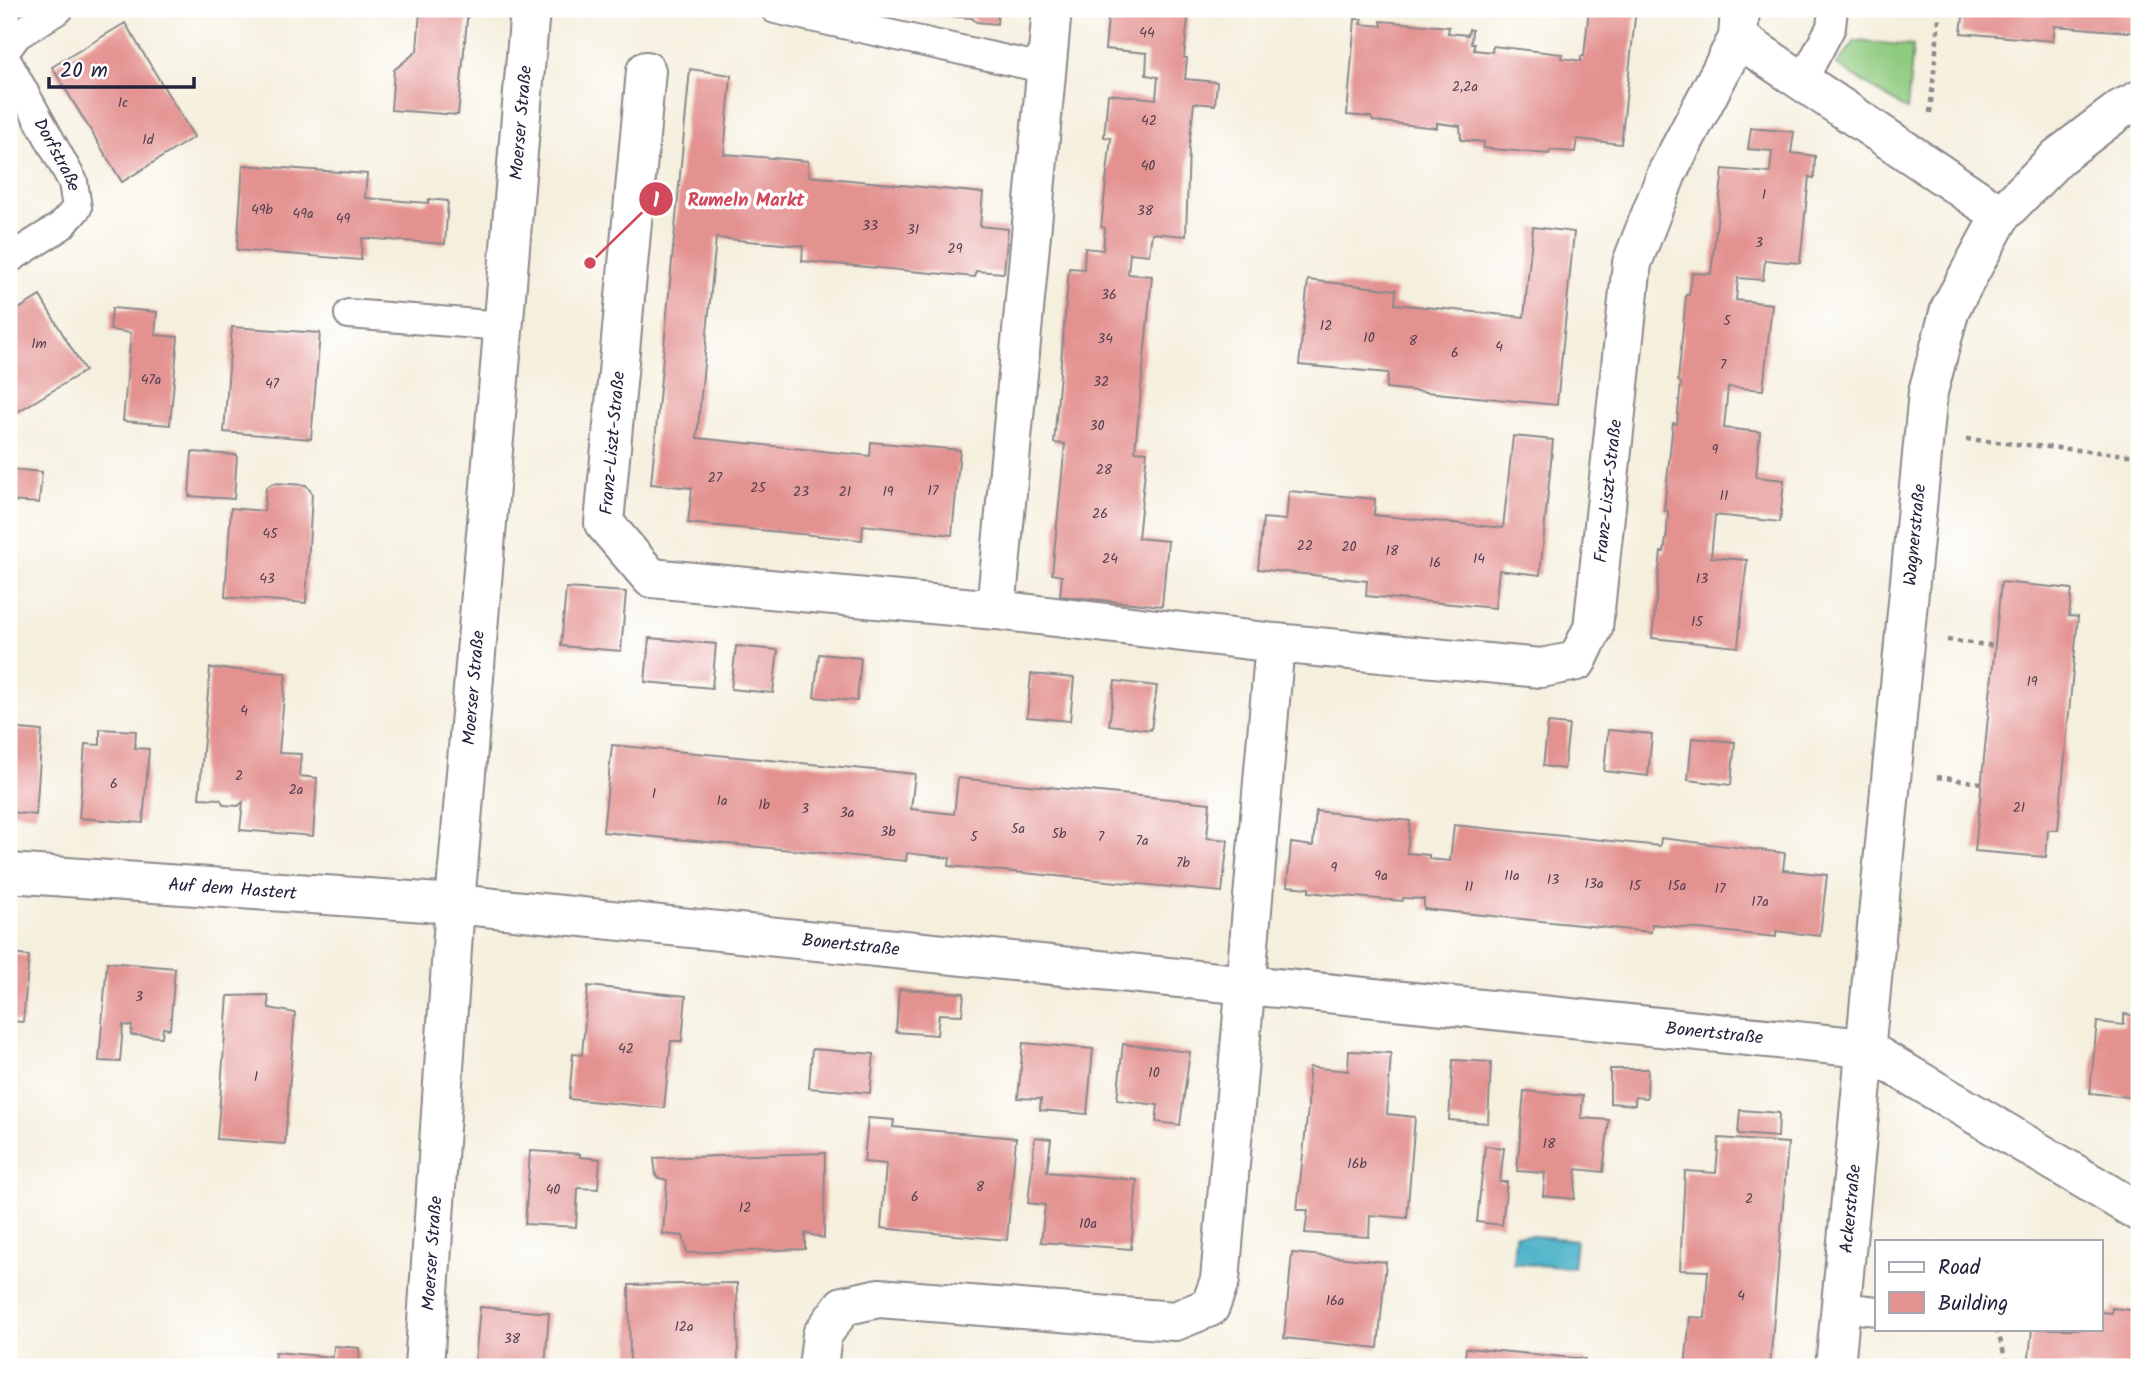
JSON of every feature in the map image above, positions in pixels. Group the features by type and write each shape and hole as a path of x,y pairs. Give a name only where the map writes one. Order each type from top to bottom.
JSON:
{"street":[{"name":"Moerser Straße","path":"424,1367 455,904 530,9"},
{"path":"996,610 1052,9"},
{"name":"Franz-Liszt-Straße","path":"646,71 604,523 651,578 996,610 1275,643 1541,668 1577,661 1593,628 1632,263 1667,173 1739,24 1802,82 2001,215"},
{"name":"Wagnerstraße","path":"1864,1048 1928,391 1950,309 2001,215 2058,157 2121,109 2139,100"},
{"path":"818,1367 822,1335 843,1306 879,1298 1175,1321 1210,1307 1220,1280 1275,643"},
{"name":"Auf dem Hastert","path":"9,873 455,904"},
{"name":"Bonertstraße","path":"455,904 1864,1048 2139,1212"},
{"name":"Ackerstraße","path":"1835,1367 1858,1309 1864,1048"}],"lane":[{"path":"9,46 17,35 59,9"},
{"path":"775,9 1047,69"},
{"path":"1802,82 1831,27 1833,9"},
{"name":"Dorfstraße","path":"9,65 74,183 77,208 61,226 9,259"},
{"path":"349,314 503,326"}],"path":[{"path":"1935,56 1940,9"},
{"path":"1924,435 2139,457"},
{"path":"1997,1330 2008,1367"}],"green space":[{"path":"1855,41 1913,46 1907,110 1837,65"}],"water":[{"path":"1515,1234 1576,1240 1573,1268 1513,1263"}],"building":[{"path":"422,9 468,9 458,115 391,110 394,70 417,51"},
{"path":"908,9 998,9 997,24 976,22 972,18 907,16"},
{"path":"1109,9 1189,9 1184,58 1187,58 1185,79 1217,82 1215,105 1194,103 1189,147 1186,236 1152,233 1149,255 1130,253 1128,274 1152,276 1135,451 1147,452 1138,538 1168,541 1162,606 1060,596 1062,576 1052,574 1065,444 1054,443 1069,268 1084,269 1085,248 1103,250 1105,228 1101,227 1111,138 1104,137 1108,94 1156,99 1158,77 1146,75 1147,53 1105,49"},
{"path":"1589,9 1636,9 1621,144 1577,139 1575,152 1550,150 1549,154 1483,148 1484,142 1461,140 1460,126 1437,123 1437,128 1373,121 1371,117 1347,115 1355,19 1362,19 1360,24 1382,26 1381,21 1449,27 1448,33 1468,35 1469,29 1472,30 1471,44 1474,44 1474,50 1492,52 1493,46 1562,54 1561,58 1581,61 1581,56 1584,56"},
{"path":"1964,9 2139,9 2139,33 2055,26 2053,41 1961,33"},
{"path":"125,23 194,137 122,182 52,67"},
{"path":"690,69 731,75 724,154 808,161 809,176 983,193 980,226 1008,229 1004,273 976,271 975,277 802,261 803,246 716,238 697,438 870,456 871,442 960,450 952,535 863,525 862,540 688,523 692,488 651,484"},
{"path":"1751,128 1794,132 1791,153 1815,156 1814,178 1809,177 1800,263 1765,260 1763,280 1738,278 1736,300 1772,304 1763,390 1728,387 1724,428 1760,432 1756,477 1784,480 1780,522 1715,515 1711,557 1747,560 1738,647 1652,638 1661,552 1664,552 1667,532 1668,511 1664,510 1673,423 1677,424 1686,295 1689,295 1692,273 1711,274 1723,169 1770,173 1772,151 1748,149"},
{"path":"243,165 367,174 365,198 428,203 429,199 448,201 445,244 362,238 361,260 237,250"},
{"path":"1533,227 1574,232 1557,405 1386,388 1388,373 1299,365 1308,280 1396,290 1395,304 1524,317"},
{"path":"40,296 85,371 9,417 9,315"},
{"path":"112,308 157,312 155,335 178,337 170,425 123,421 131,333 110,330"},
{"path":"232,327 320,333 311,439 224,432"},
{"path":"1513,436 1553,440 1540,575 1499,570 1495,608 1366,596 1367,581 1258,569 1263,518 1286,520 1289,491 1375,499 1374,515 1503,528"},
{"path":"192,452 237,455 234,499 189,496"},
{"path":"9,469 42,472 39,503 9,501"},
{"path":"273,483 306,485 312,493 306,603 225,597 231,508 264,511 266,488"},
{"path":"2001,582 2072,589 2069,616 2078,617 2058,830 2048,830 2046,857 1975,851"},
{"path":"566,588 626,592 621,651 561,646"},
{"path":"649,638 716,644 712,688 645,682"},
{"path":"736,646 778,650 773,693 731,689"},
{"path":"819,654 861,658 857,701 814,697"},
{"path":"210,668 286,673 279,753 301,754 299,776 317,778 313,836 240,830 243,802 238,806 224,805 220,799 199,798"},
{"path":"1031,674 1074,678 1070,721 1027,717"},
{"path":"1115,681 1157,686 1151,730 1109,725"},
{"path":"1548,723 1569,725 1564,769 1543,766"},
{"path":"9,728 42,731 36,815 9,812"},
{"path":"100,729 136,731 135,748 149,749 143,823 79,818 85,744 100,745"},
{"path":"1608,730 1652,734 1648,776 1604,771"},
{"path":"1692,738 1735,742 1731,785 1688,780"},
{"path":"612,745 915,774 911,809 954,814 958,778 1210,803 1207,838 1228,840 1222,892 949,866 950,858 907,853 906,861 603,832"},
{"path":"1316,811 1410,821 1407,853 1450,861 1454,825 1660,846 1661,838 1785,853 1783,870 1827,875 1820,936 1776,931 1776,937 1652,924 1651,932 1424,909 1424,899 1403,898 1402,901 1355,897 1309,892 1309,888 1287,886 1291,843 1313,846"},
{"path":"9,954 29,956 23,1022 9,1021"},
{"path":"107,962 175,968 170,1029 163,1028 162,1037 131,1035 132,1026 123,1025 120,1062 99,1061"},
{"path":"588,986 686,996 682,1041 671,1041 664,1108 569,1099 573,1054 582,1055"},
{"path":"899,989 964,993 962,1015 939,1014 937,1035 896,1032"},
{"path":"268,995 269,1008 295,1013 285,1144 217,1139 228,996"},
{"path":"2124,1014 2139,1016 2139,1098 2090,1093 2097,1022 2124,1025"},
{"path":"1023,1043 1093,1049 1087,1114 1040,1110 1041,1099 1018,1098"},
{"path":"1123,1044 1190,1052 1180,1125 1156,1122 1158,1105 1117,1100"},
{"path":"812,1049 874,1054 870,1093 809,1088"},
{"path":"1349,1051 1391,1053 1387,1114 1415,1117 1407,1218 1370,1215 1369,1237 1305,1233 1308,1210 1297,1210 1308,1108 1309,1067 1348,1071"},
{"path":"1453,1060 1491,1062 1488,1123 1449,1120"},
{"path":"1610,1069 1648,1069 1647,1098 1635,1097 1635,1105 1610,1103"},
{"path":"1524,1091 1583,1096 1581,1118 1609,1120 1603,1172 1577,1169 1574,1199 1543,1196 1545,1173 1517,1171"},
{"path":"1740,1110 1779,1113 1778,1137 1738,1134"},
{"path":"868,1118 894,1120 893,1127 1016,1138 1007,1240 881,1228 886,1164 864,1162"},
{"path":"1035,1137 1051,1139 1047,1172 1137,1180 1131,1249 1041,1242 1045,1205 1028,1203"},
{"path":"1719,1138 1788,1143 1770,1367 1717,1363 1716,1367 1685,1367 1690,1317 1705,1318 1708,1271 1680,1270 1685,1171 1716,1173"},
{"path":"1485,1146 1504,1148 1500,1182 1507,1182 1502,1225 1477,1222"},
{"path":"530,1151 580,1154 580,1157 600,1159 598,1189 578,1188 576,1227 525,1224"},
{"path":"825,1153 824,1238 805,1233 805,1249 687,1253 683,1236 663,1234 667,1180 656,1177 654,1158"},
{"path":"1292,1253 1386,1262 1378,1348 1284,1338"},
{"path":"737,1283 738,1367 630,1367 629,1285"},
{"path":"480,1307 549,1313 545,1367 475,1363"},
{"path":"2112,1308 2139,1311 2139,1367 2028,1367 2032,1330 2102,1330 2102,1312 2112,1313"},
{"path":"334,1346 359,1348 360,1367 274,1367 275,1352 333,1357"},
{"path":"1466,1348 1585,1359 1585,1367 1464,1367"},
{"path":"1285,1361 1337,1365 1284,1367"}],"place":[{"name":"Rumeln Markt","path":"590,263"}]}
